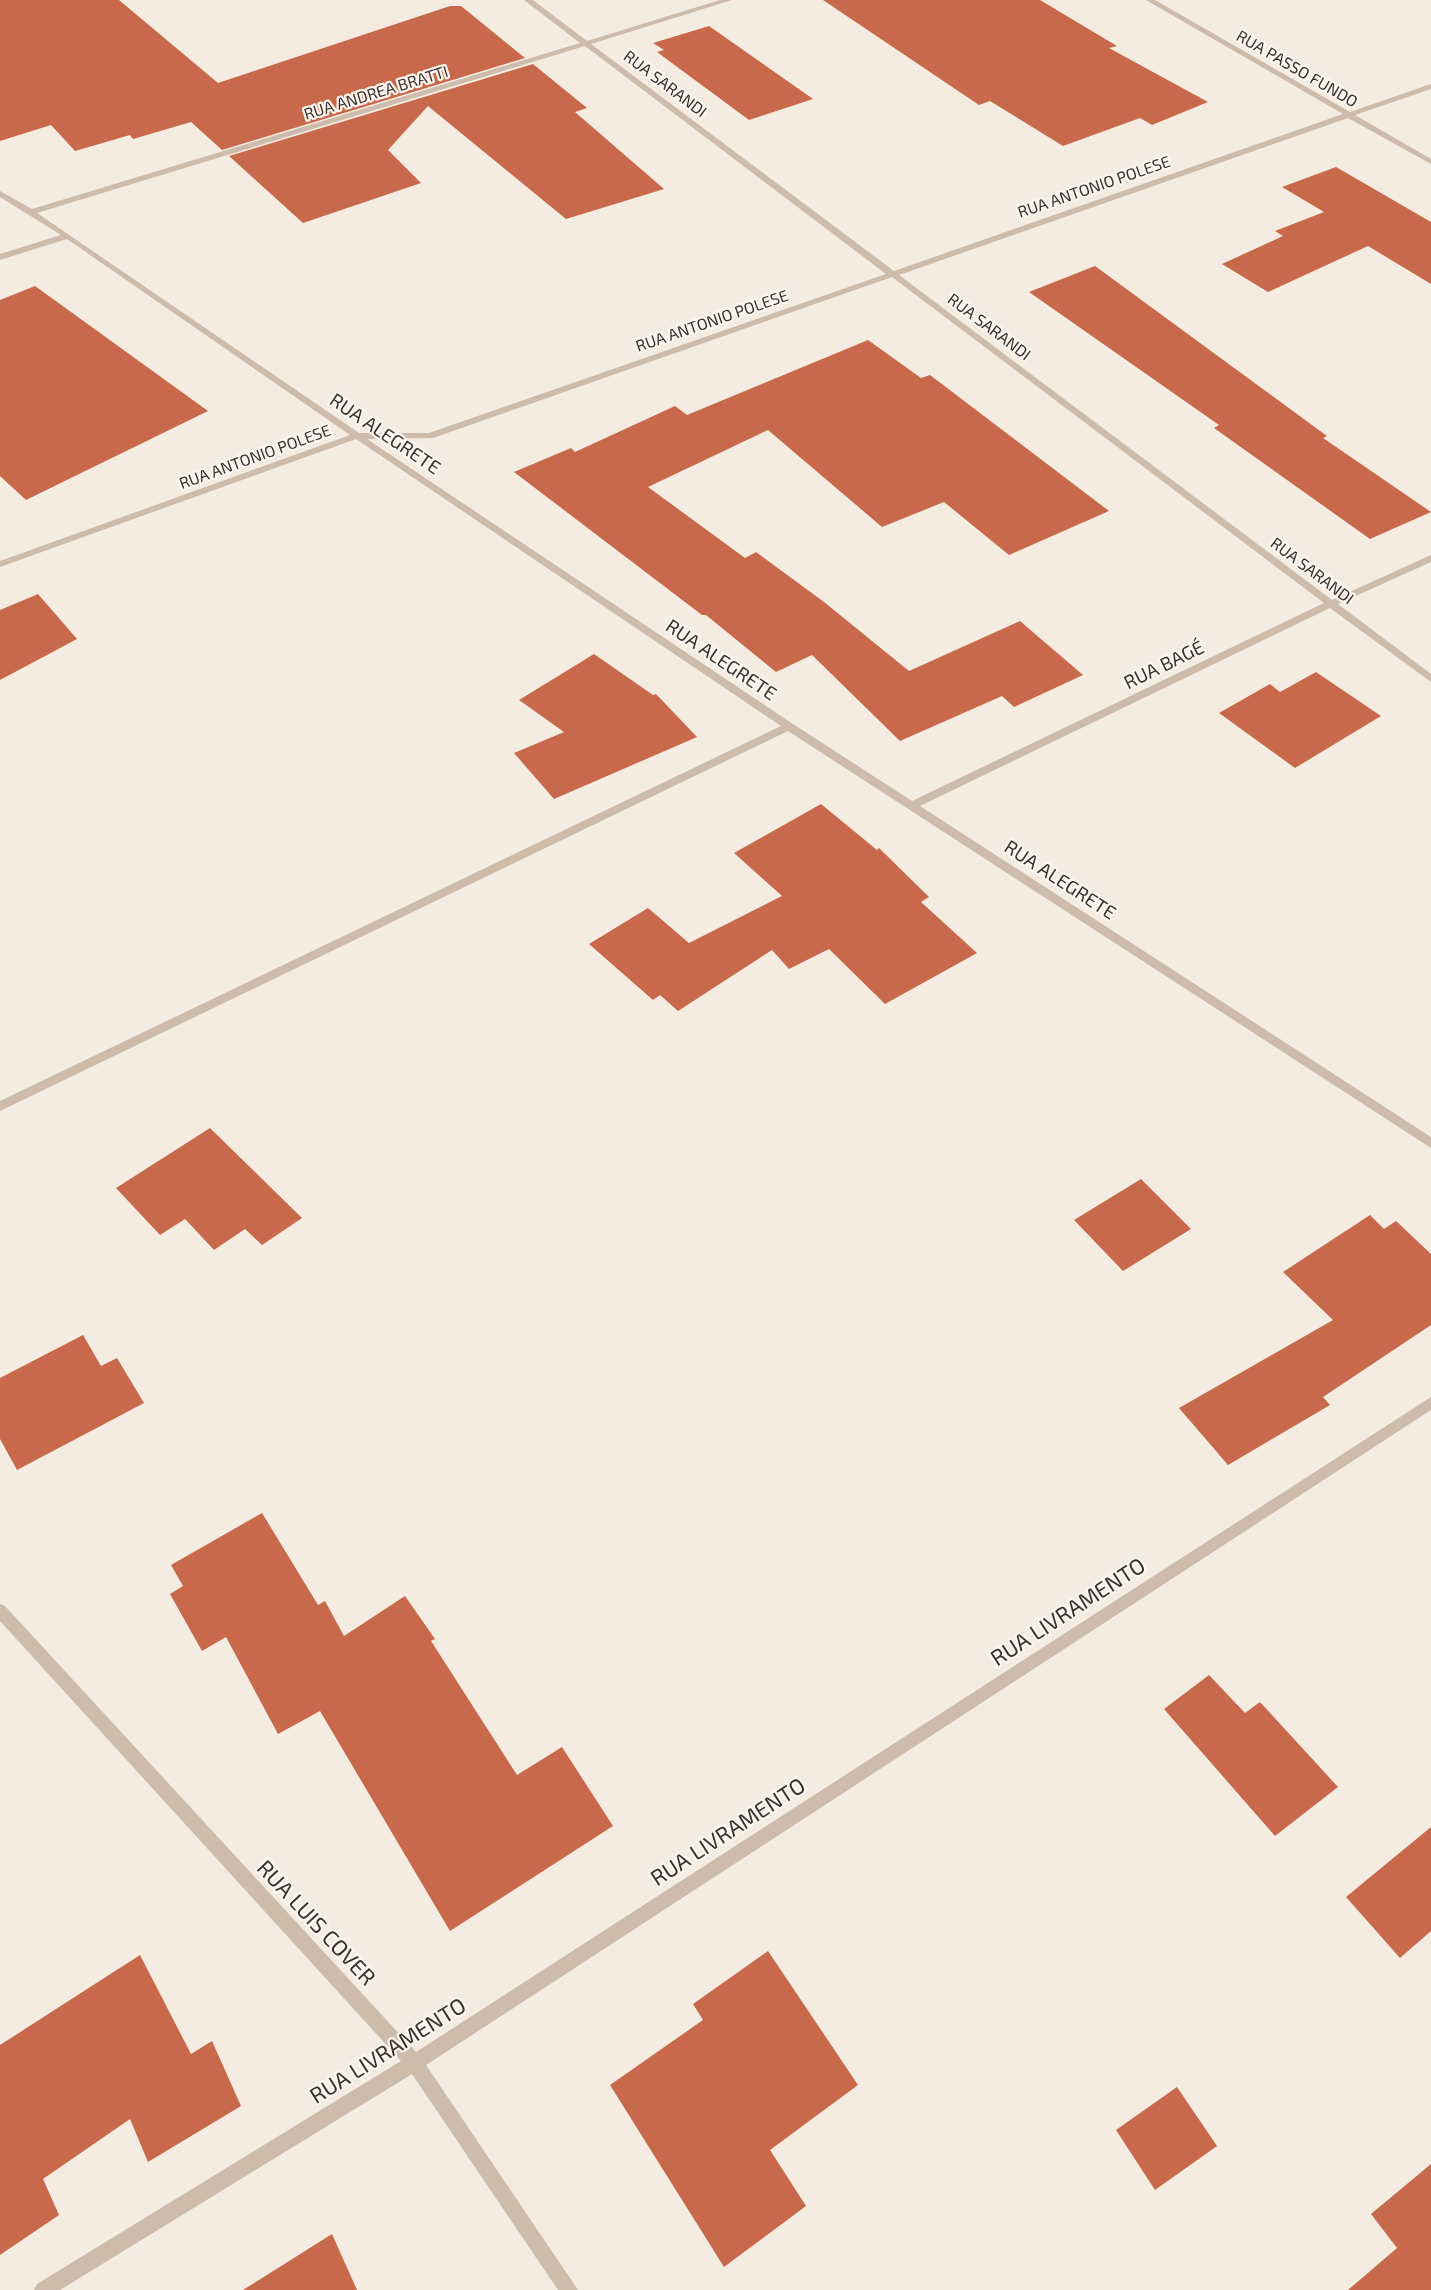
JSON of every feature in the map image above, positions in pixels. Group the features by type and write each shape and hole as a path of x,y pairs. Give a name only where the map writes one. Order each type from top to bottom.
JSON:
{"street":[{"name":"RUA SARANDI","path":"528,0 1431,679"},
{"name":"RUA ANDREA BRATTI","path":"32,212 728,0"},
{"name":"RUA PASSO FUNDO","path":"1150,0 1431,162"},
{"name":"RUA ANTONIO POLESE","path":"0,564 357,436 430,436 1431,86"},
{"name":"RUA ALEGRETE","path":"0,192 68,236 357,436 789,726 1431,1143"},
{"path":"0,257 68,236"},
{"name":"RUA BAGÉ","path":"913,806 1331,604 1431,558"},
{"path":"0,1106 789,726"},
{"name":"RUA LIVRAMENTO","path":"43,2290 414,2063 1431,1403"},
{"name":"RUA LUIS COVER","path":"0,1611 414,2063 569,2290"}],"building":[{"path":"0,0 119,0 218,83 450,6 461,6 525,58 222,150 191,122 133,139 130,135 75,151 51,125 0,141"},
{"path":"823,0 1040,0 1117,46 1109,48 1208,102 1152,125 1140,118 1063,146 990,101 979,105"},
{"path":"709,26 813,99 749,120 657,52 664,50 653,43"},
{"path":"533,64 587,108 575,112 664,189 566,219 428,106 388,150 421,183 303,223 229,156"},
{"path":"1336,167 1431,222 1431,284 1368,246 1268,292 1222,264 1283,236 1275,231 1324,212 1282,187"},
{"path":"1095,266 1327,436 1323,438 1431,512 1370,539 1214,428 1219,425 1029,292"},
{"path":"35,286 208,411 26,500 0,476 0,300"},
{"path":"868,340 921,378 930,375 1109,511 1009,555 944,502 882,527 768,430 648,487 745,558 756,552 824,602 909,671 1020,621 1083,675 1014,707 1002,696 900,741 812,655 776,672 706,615 702,615 514,472 571,448 575,452 675,406 687,415"},
{"path":"38,594 77,639 0,680 0,610"},
{"path":"594,654 653,695 656,694 697,737 554,799 514,753 564,732 519,700"},
{"path":"1316,672 1381,716 1295,768 1219,713 1270,684 1280,692"},
{"path":"821,804 877,850 879,848 929,897 921,902 977,953 885,1004 829,949 789,969 772,950 678,1011 660,995 653,1000 589,944 648,908 689,943 782,896 734,853"},
{"path":"210,1128 302,1218 262,1245 245,1229 214,1250 185,1219 160,1235 116,1188"},
{"path":"1141,1179 1191,1229 1123,1271 1074,1220"},
{"path":"1370,1215 1384,1229 1396,1221 1431,1254 1431,1325 1323,1397 1330,1405 1228,1465 1179,1408 1333,1320 1283,1272"},
{"path":"83,1335 101,1366 117,1358 144,1403 17,1470 0,1439 0,1378"},
{"path":"262,1513 318,1605 325,1601 344,1636 405,1596 435,1639 431,1641 517,1775 562,1747 613,1826 450,1931 320,1711 278,1734 226,1637 202,1651 170,1594 183,1586 171,1565"},
{"path":"1209,1675 1245,1713 1260,1702 1338,1787 1275,1836 1164,1709"},
{"path":"1431,1827 1431,1931 1400,1958 1346,1897"},
{"path":"768,1951 858,2085 770,2150 806,2206 724,2267 610,2085 703,2020 693,2004"},
{"path":"140,1955 191,2054 212,2041 241,2106 148,2162 130,2119 43,2179 59,2215 0,2255 0,2045"},
{"path":"1177,2087 1217,2146 1155,2190 1116,2130"},
{"path":"1431,2164 1431,2290 1348,2290 1397,2248 1371,2214"},
{"path":"332,2234 357,2290 243,2290"}]}
